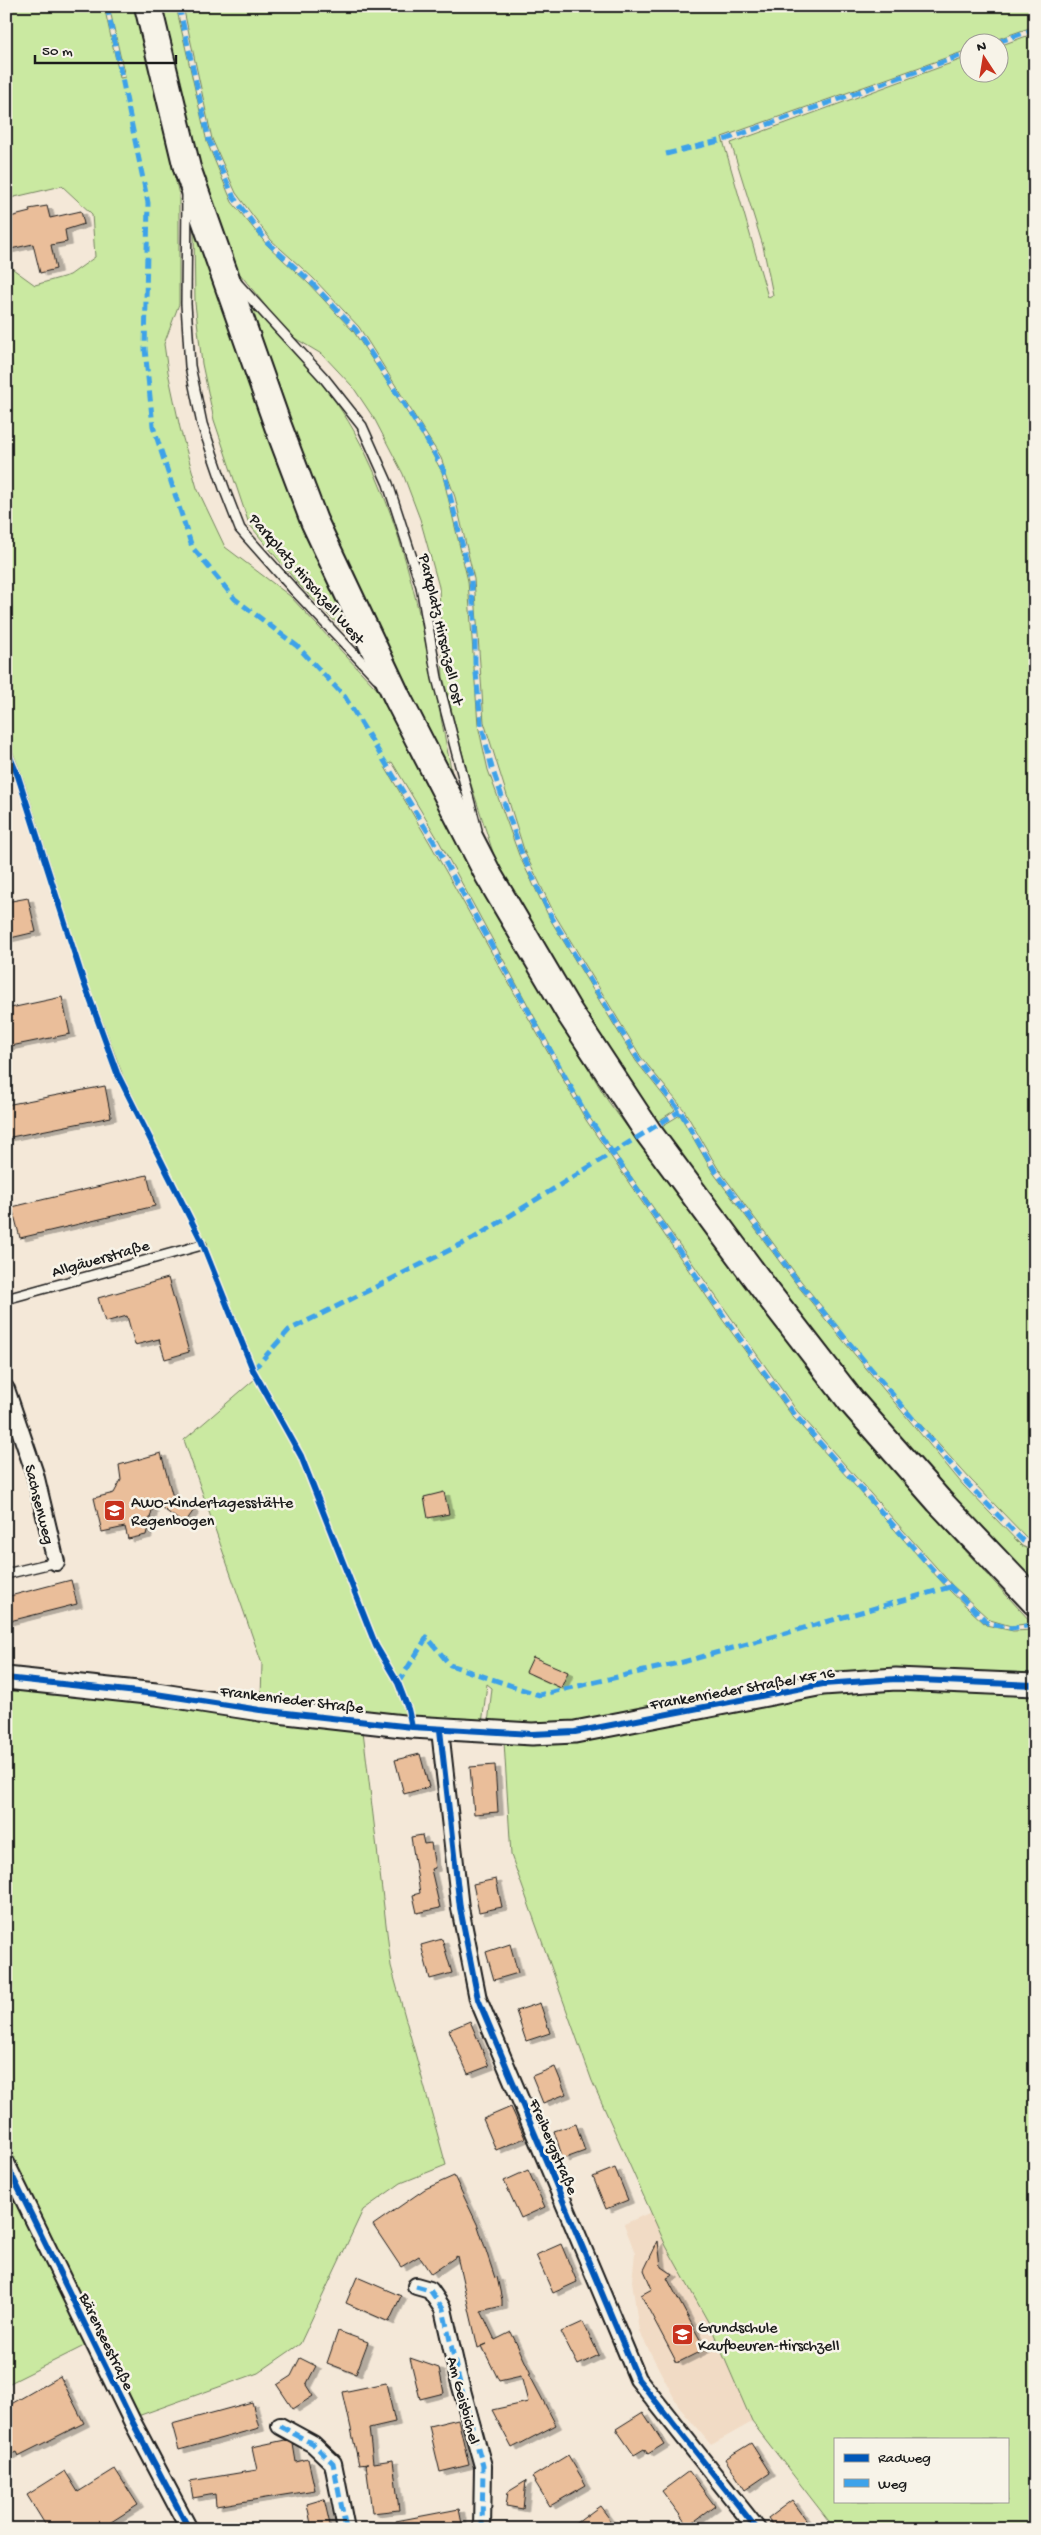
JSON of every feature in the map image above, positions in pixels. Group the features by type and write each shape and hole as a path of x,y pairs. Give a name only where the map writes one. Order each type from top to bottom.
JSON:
{"main road":[{"path":"148,6 187,168 278,426 314,520 398,699 489,876 569,1012 648,1132 769,1295 852,1401 939,1501 1033,1600"}],"street":[{"name":"Sachsenweg","path":"6,1389 35,1474 56,1562"},
{"name":"Frankenrieder Straße","path":"6,1678 156,1694 260,1710 440,1730 532,1734 575,1732"},
{"name":"Frankenrieder Straße/ KF 16","path":"575,1732 823,1684 896,1678 1035,1685"},
{"name":"Freibergstraße","path":"440,1730 460,1908 478,1999 638,2379 757,2529"},
{"name":"Bärenseestraße","path":"6,2163 132,2421 189,2529"},
{"name":"Am Geisbichel","path":"416,2286 430,2290 443,2309 458,2376 483,2466 482,2529"},
{"path":"280,2426 313,2444 333,2463 346,2529"}],"lane":[{"name":"Parkplatz Hirschzell West","path":"187,168 186,304 190,366 202,424 224,488 240,528 295,591 398,699"},
{"name":"Parkplatz Hirschzell Ost","path":"221,265 324,378 362,426 388,484 421,586 437,678 489,876"},
{"name":"Allgäuerstraße","path":"6,1299 202,1245"},
{"path":"6,1574 56,1562"}],"shaded area":[{"path":"651,2212 666,2246 711,2327 752,2422 711,2445 679,2407 639,2331 632,2281 635,2253 624,2224"}],"green space":[{"path":"6,6 104,6 120,78 125,77 109,6 136,6 179,195 179,304 164,344 168,372 180,428 197,488 225,547 290,596 388,701 558,1018 608,1101 722,1256 842,1407 927,1509 1032,1623 1011,1626 990,1620 952,1585 797,1411 587,1114 439,841 392,762 385,767 586,1120 722,1319 793,1417 949,1590 986,1625 1013,1631 1035,1630 1035,1678 897,1669 574,1725 488,1724 492,1688 487,1684 482,1724 413,1715 400,1683 378,1645 303,1454 258,1376 206,1243 123,1076 86,978 22,775 6,736 6,264 35,285 70,275 95,257 92,214 62,186 6,199"},
{"path":"157,6 176,6 207,142 232,202 267,245 308,283 354,332 422,435 442,472 468,581 478,725 488,770 519,855 550,919 636,1061 675,1110 654,1124 578,1007 499,871 468,775 443,677 439,587 420,519 403,474 375,420 353,387 323,355 288,334 232,264 215,220 178,97"},
{"path":"183,6 1035,6 1035,26 1008,35 1008,32 958,32 958,54 722,137 768,297 773,295 763,246 731,143 958,61 958,82 1008,82 1008,43 1035,33 1035,1541 1026,1537 893,1394 801,1281 717,1167 684,1110 641,1057 555,915 525,853 484,722 474,579 455,497 441,458 359,327 313,278 271,240 236,193 212,139"},
{"path":"199,228 355,635 352,639 299,585 249,524 214,420 202,364 195,303 194,229"},
{"path":"238,292 300,358 329,394 354,431 374,472 406,561 418,608 456,793 324,519"},
{"path":"680,1115 712,1171 797,1285 963,1485 1022,1546 1035,1552 1035,1585 948,1495 862,1396 657,1129"},
{"path":"255,1379 299,1457 374,1646 396,1685 406,1715 261,1698 262,1664 184,1440"},
{"path":"898,1685 1035,1692 1035,2521 1028,2529 835,2529 752,2422 711,2327 666,2246 592,2081 511,1855 504,1742 753,1702"},
{"path":"6,1687 363,1731 391,1966 446,2165 401,2183 363,2210 300,2344 258,2373 135,2417 6,2153"},
{"path":"6,2174 90,2343 6,2385"}],"building":[{"path":"47,206 50,218 81,211 84,224 65,230 67,242 51,245 56,269 40,273 33,244 6,250 6,218 30,212 29,209"},
{"path":"28,898 36,932 6,939 6,902"},
{"path":"62,997 70,1034 6,1047 6,1009"},
{"path":"105,1086 111,1117 6,1138 6,1105"},
{"path":"147,1175 155,1206 20,1238 12,1207"},
{"path":"168,1278 189,1352 165,1359 159,1339 135,1345 127,1316 105,1322 98,1298"},
{"path":"161,1453 172,1494 194,1510 184,1524 154,1502 146,1535 128,1539 125,1527 102,1532 94,1498 114,1493 121,1480 119,1465"},
{"path":"444,1492 449,1514 428,1518 424,1497"},
{"path":"71,1580 77,1604 6,1622 6,1597"},
{"path":"533,1657 568,1672 561,1688 526,1672"},
{"path":"420,1754 429,1787 404,1794 395,1760"},
{"path":"495,1765 498,1812 474,1814 470,1767"},
{"path":"422,1835 424,1844 431,1843 435,1868 431,1869 440,1908 417,1913 413,1895 420,1893 411,1837"},
{"path":"496,1879 502,1907 479,1912 473,1884"},
{"path":"442,1939 452,1973 430,1979 421,1945"},
{"path":"510,1944 518,1973 494,1980 486,1952"},
{"path":"540,2003 550,2033 526,2041 516,2011"},
{"path":"470,2021 489,2066 468,2074 449,2030"},
{"path":"555,2067 566,2094 543,2103 532,2076"},
{"path":"511,2107 525,2138 496,2150 483,2119"},
{"path":"576,2124 585,2151 563,2159 554,2131"},
{"path":"615,2168 628,2200 606,2209 593,2177"},
{"path":"528,2170 545,2207 521,2218 504,2181"},
{"path":"454,2176 478,2226 495,2278 497,2277 502,2300 502,2306 481,2311 495,2340 511,2332 531,2374 529,2374 556,2425 512,2448 492,2410 528,2402 521,2376 499,2381 482,2346 478,2348 457,2256 431,2274 419,2256 401,2267 373,2225 425,2189"},
{"path":"658,2241 661,2267 673,2275 667,2278 705,2349 677,2363 641,2295 652,2289 644,2270"},
{"path":"561,2244 577,2282 553,2293 536,2255"},
{"path":"357,2277 401,2296 389,2322 346,2303"},
{"path":"583,2322 599,2355 578,2365 561,2332"},
{"path":"338,2331 368,2342 356,2374 327,2363"},
{"path":"300,2358 316,2366 306,2385 313,2396 293,2409 277,2385 291,2376"},
{"path":"410,2358 439,2368 444,2393 420,2399"},
{"path":"60,2376 84,2423 18,2456 16,2452 6,2457 6,2407"},
{"path":"386,2383 395,2422 369,2428 373,2463 393,2460 399,2510 372,2513 366,2464 359,2465 343,2392"},
{"path":"252,2402 259,2428 179,2450 172,2424"},
{"path":"643,2412 664,2444 648,2454 644,2449 634,2455 616,2429"},
{"path":"458,2419 469,2465 440,2472 429,2426"},
{"path":"285,2440 293,2444 296,2462 308,2459 315,2490 216,2506 215,2494 193,2498 190,2481 257,2470 252,2447"},
{"path":"751,2443 770,2473 745,2490 725,2459"},
{"path":"568,2455 586,2485 550,2506 532,2477"},
{"path":"115,2469 138,2505 100,2529 48,2529 27,2495 65,2471 78,2492"},
{"path":"689,2471 715,2506 688,2526 662,2491"},
{"path":"526,2481 523,2509 506,2506 508,2492"},
{"path":"324,2499 331,2529 312,2529 307,2504"},
{"path":"792,2500 813,2529 776,2529 768,2518"},
{"path":"600,2506 617,2529 569,2529 593,2511"},
{"path":"459,2509 463,2529 396,2529 396,2521"}],"marked path":[{"path":"107,6 148,203 145,349 153,426 192,547 235,599 297,646 345,697 434,842 586,1114 725,1318 795,1415 935,1572 988,1623 1011,1628 1035,1625"},
{"path":"179,6 209,140 234,198 267,242 310,281 356,330 425,437 444,471 471,580 475,626 475,663 481,723 492,768 522,854 551,916 639,1060 680,1111 714,1169 799,1283 965,1481 1023,1541 1035,1547"},
{"path":"1008,38 1035,29"},
{"path":"666,154 727,139 958,57"},
{"path":"253,1370 289,1330 474,1238 680,1111"},
{"path":"398,1683 427,1637 450,1665 539,1695 683,1662 950,1587"},
{"path":"416,2286 430,2290 443,2309 458,2376 483,2466 482,2529"},
{"path":"280,2426 313,2444 333,2463 346,2529"}],"cycle path":[{"path":"6,748 18,776 83,980 117,1073 201,1240 253,1370 301,1456 376,1646 398,1683 408,1709 412,1727"},
{"path":"6,1678 156,1694 260,1710 412,1727 532,1734 575,1732 823,1684 896,1679 1035,1685"},
{"path":"440,1730 460,1908 478,1999 638,2379 757,2529"},
{"path":"6,2163 132,2421 189,2529"}],"place":[{"name":"AWO-Kindertagesstätte Regenbogen","path":"115,1510"},
{"name":"Grundschule Kaufbeuren-Hirschzell","path":"682,2335"}]}
